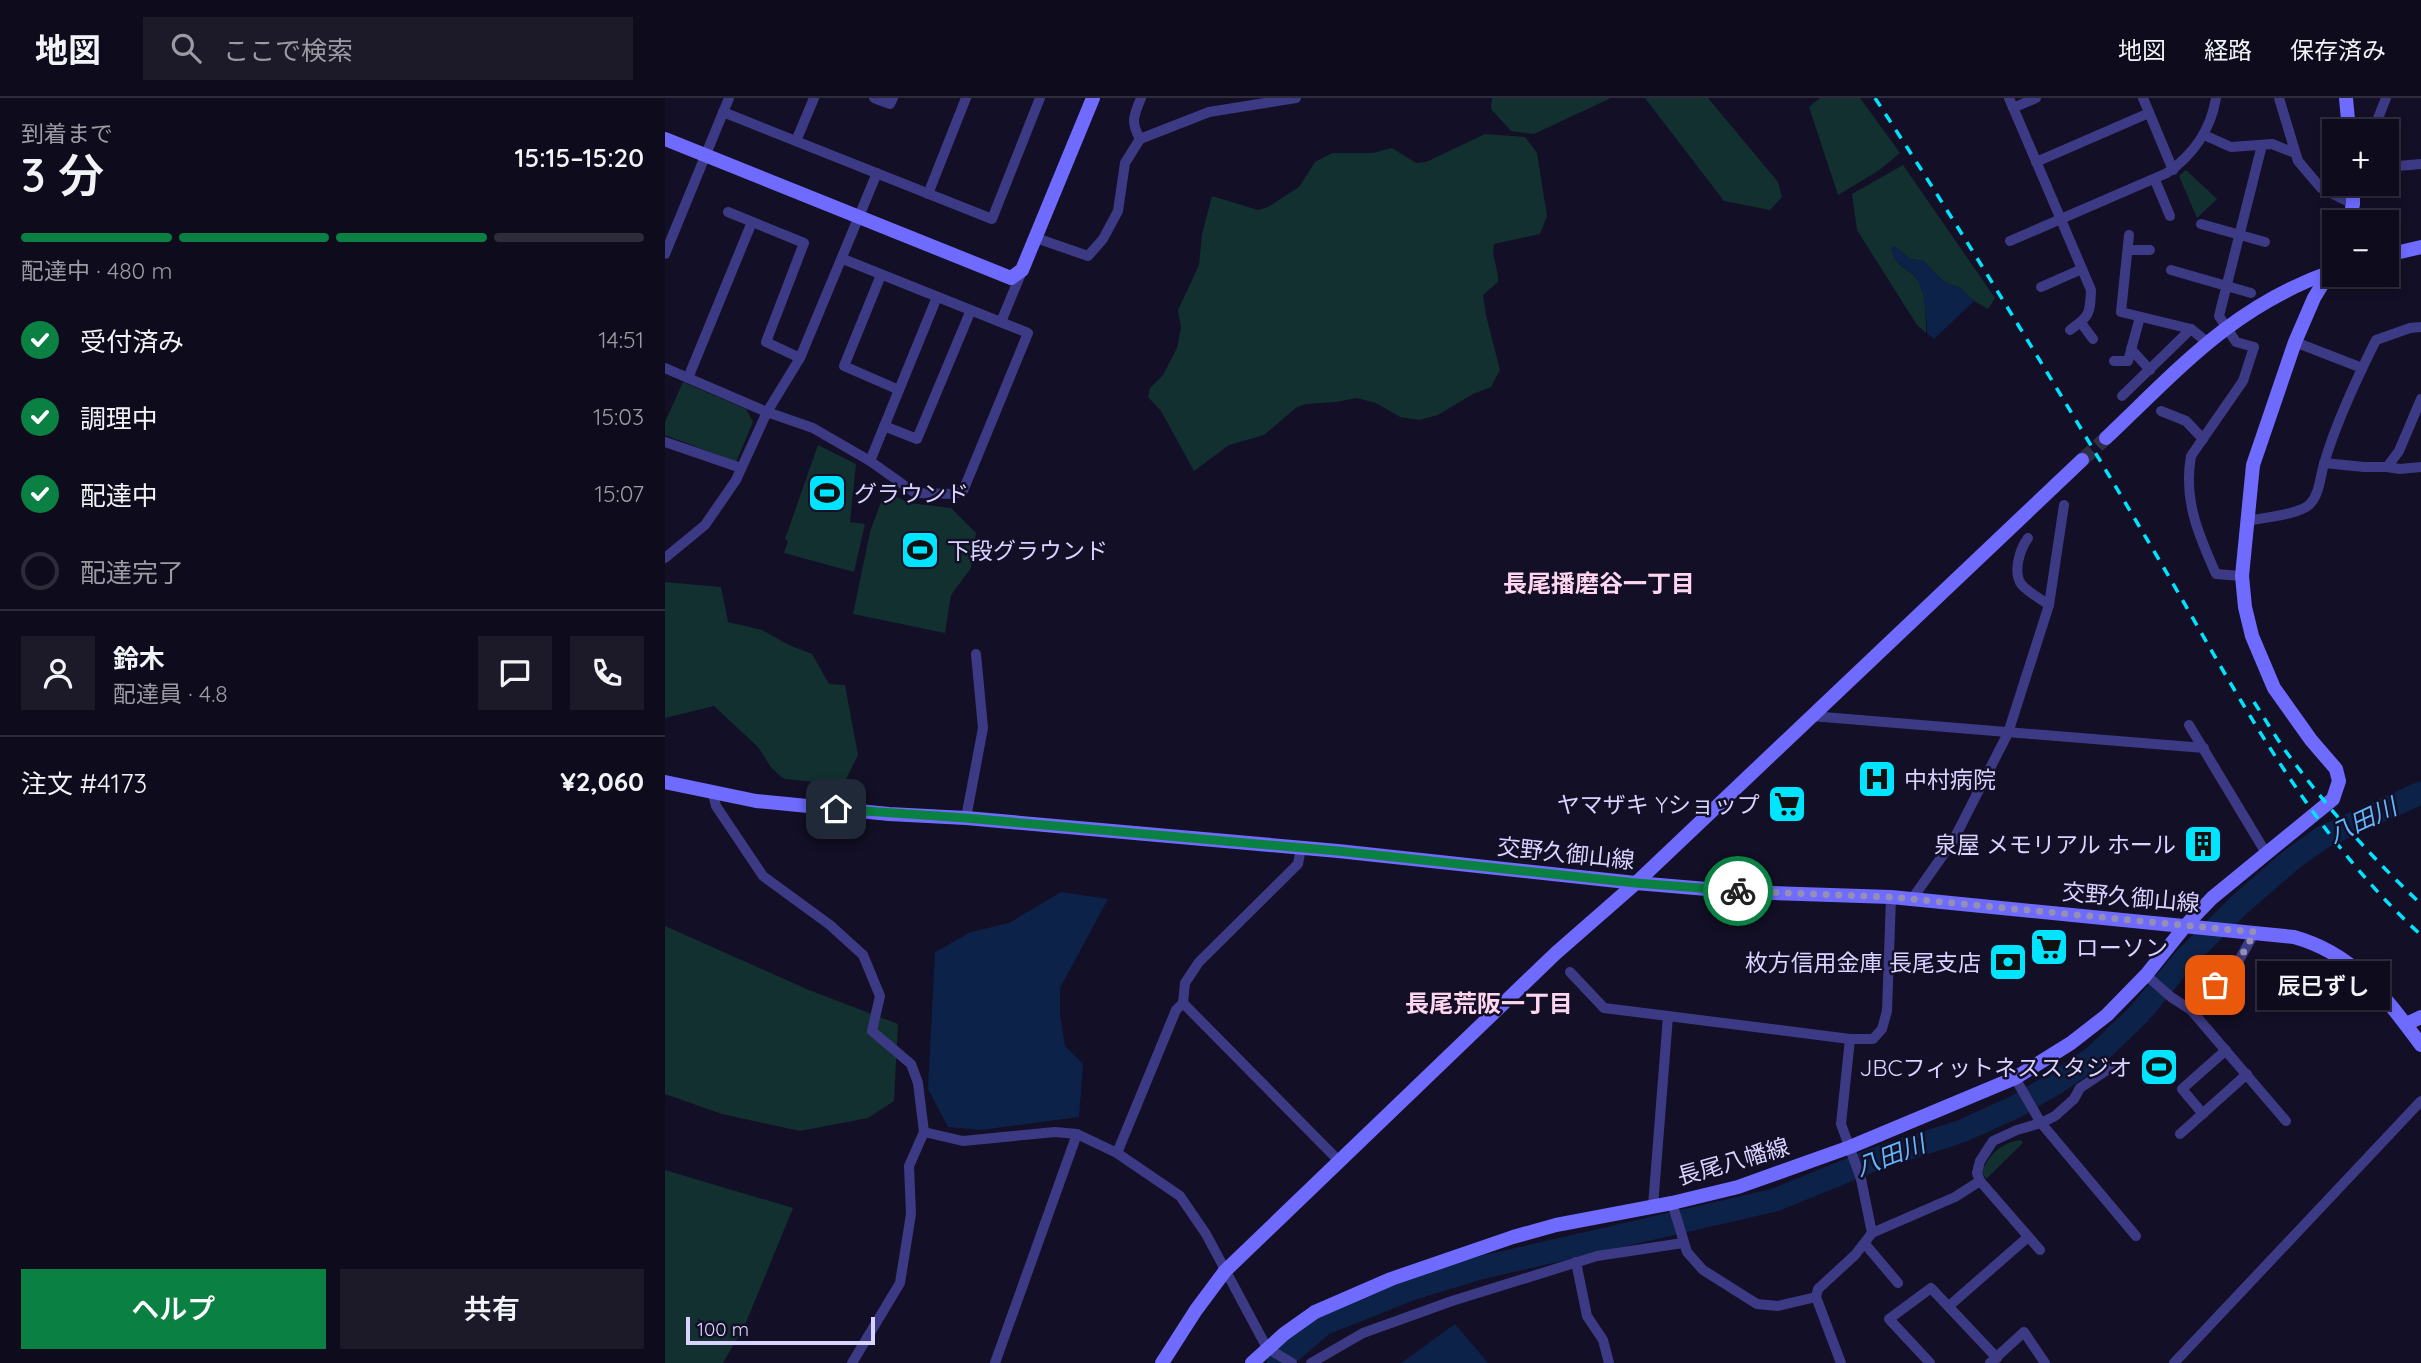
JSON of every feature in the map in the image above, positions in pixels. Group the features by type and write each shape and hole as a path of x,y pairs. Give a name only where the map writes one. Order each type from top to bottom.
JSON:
{"street":[{"path":"665,254 729,98"},
{"path":"796,141 814,98"},
{"path":"874,98 890,104 893,98"},
{"path":"928,194 966,98"},
{"path":"723,112 992,219 1040,98"},
{"path":"1001,322 1093,98"},
{"path":"1140,139 1134,128 1133,117 1141,98"},
{"path":"1036,238 1088,256 1103,239 1118,211 1125,163 1140,139 1209,112 1296,98"},
{"path":"2036,98 2011,103 2091,290 2090,312 2081,323 2070,330"},
{"path":"2143,98 2173,170"},
{"path":"2010,241 2173,170 2204,135 2216,98"},
{"path":"2279,98 2298,161 2321,188 2353,204"},
{"path":"2346,98 2348,119"},
{"path":"2378,119 2386,98"},
{"path":"2036,162 2149,113"},
{"path":"2204,135 2231,147 2272,144 2295,153"},
{"path":"665,139 1011,278 1022,270"},
{"path":"2262,145 2219,316 2237,342 2254,347 2243,381 2192,456 2189,471 2190,504 2197,532 2216,574 2242,576 2253,465 2295,342 2322,286"},
{"path":"2399,166 2421,164"},
{"path":"667,553 705,525 736,480 767,412 800,358 877,173"},
{"path":"2155,180 2170,216"},
{"path":"2352,210 2353,196"},
{"path":"728,212 804,243 766,342 800,358"},
{"path":"688,378 752,222"},
{"path":"2201,224 2265,242"},
{"path":"2129,235 2121,312 2191,329 2207,342"},
{"path":"2399,252 2421,247"},
{"path":"2128,250 2150,250"},
{"path":"665,368 767,412 813,428 870,461 915,493 954,494 963,491 1028,333 843,259"},
{"path":"2041,287 2082,269"},
{"path":"2171,270 2251,293"},
{"path":"2106,438 2225,327 2256,307 2322,274"},
{"path":"881,275 843,366 899,390"},
{"path":"870,461 937,297"},
{"path":"884,426 917,439 971,310"},
{"path":"2114,360 2128,361 2140,317"},
{"path":"2081,323 2093,340"},
{"path":"2248,521 2301,510 2311,503 2317,492 2324,463 2376,340 2421,327"},
{"path":"2122,396 2191,329"},
{"path":"2295,342 2362,368"},
{"path":"2131,349 2150,370"},
{"path":"2388,467 2399,451 2421,399"},
{"path":"2161,411 2186,421 2203,439"},
{"path":"665,442 741,468"},
{"path":"1162,1363 1189,1319 1225,1271 1556,953 1636,883 2082,460"},
{"path":"2324,463 2400,469 2421,467"},
{"path":"1912,899 1953,841 2008,733 2049,605 2064,505"},
{"path":"2028,538 2020,550 2018,577 2022,585 2049,605"},
{"name":"長尾八幡線","path":"1252,1363 1272,1351 1315,1312 1391,1279 1546,1228 1653,1206 1674,1208 1852,1151 2015,1078 2071,1043 2107,1015 2149,977 2186,925 2212,898 2333,799 2339,781 2330,760 2311,740 2274,688 2252,636 2245,607 2242,576"},
{"path":"966,818 983,728 976,654"},
{"path":"1811,716 2204,748"},
{"path":"2189,725 2266,853"},
{"name":"交野久御山線","path":"665,782 756,801 1301,848 1742,892 1891,897 2294,937 2318,943 2340,955 2367,977 2421,1045"},
{"path":"713,794 716,806 763,876 830,925 863,955 880,996 872,1031 911,1064 918,1083 924,1132 909,1166 911,1214 900,1283 852,1363"},
{"path":"1117,1153 1176,1010 1182,1003 1185,983 1199,962 1298,864 1301,848"},
{"path":"1570,972 1604,1008 1850,1039 1873,1039 1882,1029 1887,1011 1891,897"},
{"path":"2191,1010 2238,962 2250,932"},
{"path":"2149,977 2171,997 2191,1010 2286,1121"},
{"path":"1182,1003 1340,1162"},
{"path":"1653,1206 1668,1016"},
{"path":"2406,1024 2421,1017"},
{"path":"1850,1039 1841,1124 1861,1179 1872,1233"},
{"path":"2203,1114 2182,1089 2226,1050"},
{"path":"2040,1250 1980,1181 1977,1173 1980,1161 1993,1141 2041,1123 2074,1099 2080,1088 2113,1066"},
{"path":"2180,1134 2247,1074"},
{"path":"2015,1078 2041,1123 2136,1236"},
{"path":"2174,1363 2421,1101"},
{"path":"924,1132 963,1141 1055,1132 1077,1133 1117,1153 1180,1196 1206,1234 1272,1351 1293,1363"},
{"path":"995,1363 1077,1133"},
{"path":"1841,1363 1816,1297 1818,1289 1865,1244 1872,1233 1955,1197 1980,1181"},
{"path":"1674,1208 1687,1252 1703,1269 1758,1304 1778,1306 1816,1297"},
{"path":"1949,1306 2028,1237"},
{"path":"1311,1363 1363,1333 1452,1301 1597,1256 1683,1240"},
{"path":"1865,1244 1898,1283"},
{"path":"1576,1262 1587,1316 1603,1340 1609,1363"},
{"path":"1930,1363 1889,1319 1931,1288 1994,1361 2024,1332 2045,1363"}],"green space":[{"path":"1492,98 1611,98 1534,134 1511,131 1491,109"},
{"path":"1645,98 1708,98 1778,182 1782,197 1770,210 1724,201"},
{"path":"1820,98 1860,98 1900,153 1878,171 1838,195 1809,107"},
{"path":"1485,134 1525,137 1537,153 1547,216 1540,234 1494,244 1498,282 1483,295 1500,370 1491,387 1473,394 1438,415 1419,420 1400,417 1376,403 1357,398 1306,404 1297,407 1264,435 1229,445 1194,471 1161,411 1148,397 1150,388 1163,375 1177,348 1181,328 1178,310 1199,265 1202,234 1212,196 1258,210 1268,207 1299,187 1315,162 1332,153 1373,153 1392,148 1416,163 1426,162"},
{"path":"1903,165 1995,298 1988,309 1959,287 1941,279 1924,261 1910,259 1896,247 1892,248 1899,264 1919,282 1926,313 1926,333 1917,325 1857,230 1852,194"},
{"path":"2186,170 2217,199 2197,218 2179,176"},
{"path":"683,382 746,409 753,422 736,462 665,435 665,422"},
{"name":"グラウンド","path":"818,445 856,464 850,522 865,524 854,572 784,553 788,541 785,539"},
{"name":"下段グラウンド","path":"893,495 909,503 951,508 976,533 971,568 951,595 945,633 853,614 870,532 882,499"},
{"path":"665,582 721,587 728,622 762,630 812,654 829,684 845,685 858,755 841,789 834,795 829,795 814,782 780,776 759,748 714,706 665,718"},
{"path":"665,926 809,990 898,1024 894,1101 868,1118 800,1131 722,1114 665,1094"},
{"path":"2021,1140 2023,1143 1986,1179 1982,1172 1992,1155 2008,1143"},
{"path":"665,1170 793,1208 745,1325 723,1363 665,1363"}],"water":[{"path":"1896,247 1910,259 1924,261 1941,279 1959,287 1974,301 1934,339 1927,333 1924,300 1919,282 1896,260 1891,248"},
{"path":"1061,892 1108,899 1060,988 1060,1015 1065,1046 1083,1064 1079,1117 981,1130 948,1127 928,1089 935,952 971,932 1009,923"},
{"path":"1455,1324 1488,1363 1401,1363"}],"waterway":[{"name":"八田川","path":"1278,1363 1323,1324 1411,1289 1480,1268 1775,1200 1878,1158 1962,1131 2015,1107 2094,1057 2139,1014 2183,961 2239,905 2292,859 2323,837 2421,793"}],"tunnel":[{"path":"2082,460 2106,438"}],"railway":[{"path":"1875,98 2021,329 2277,759 2343,852 2421,935"},
{"path":"2254,702 2288,754 2323,799 2370,853 2421,904"}],"way so far":[{"path":"1738,891 1891,897 2255,932 2238,962 2215,985"}],"place":[{"name":"グラウンド","path":"827,493"},
{"name":"下段グラウンド","path":"920,550"},
{"name":"中村病院","path":"1877,779"},
{"name":"ヤマザキ Yショップ","path":"1787,804"},
{"name":"泉屋 メモリアル ホール","path":"2203,844"},
{"name":"ローソン","path":"2049,947"},
{"name":"枚方信用金庫 長尾支店","path":"2008,962"},
{"name":"辰巳ずし","path":"2215,985"},
{"name":"JBCフィットネススタジオ","path":"2159,1067"}],"district":[{"name":"長尾播磨谷一丁目","path":"1599,583"},
{"name":"長尾荒阪一丁目","path":"1489,1003"}],"route":[{"path":"836,809 1338,851 1636,883 1738,891"}]}
